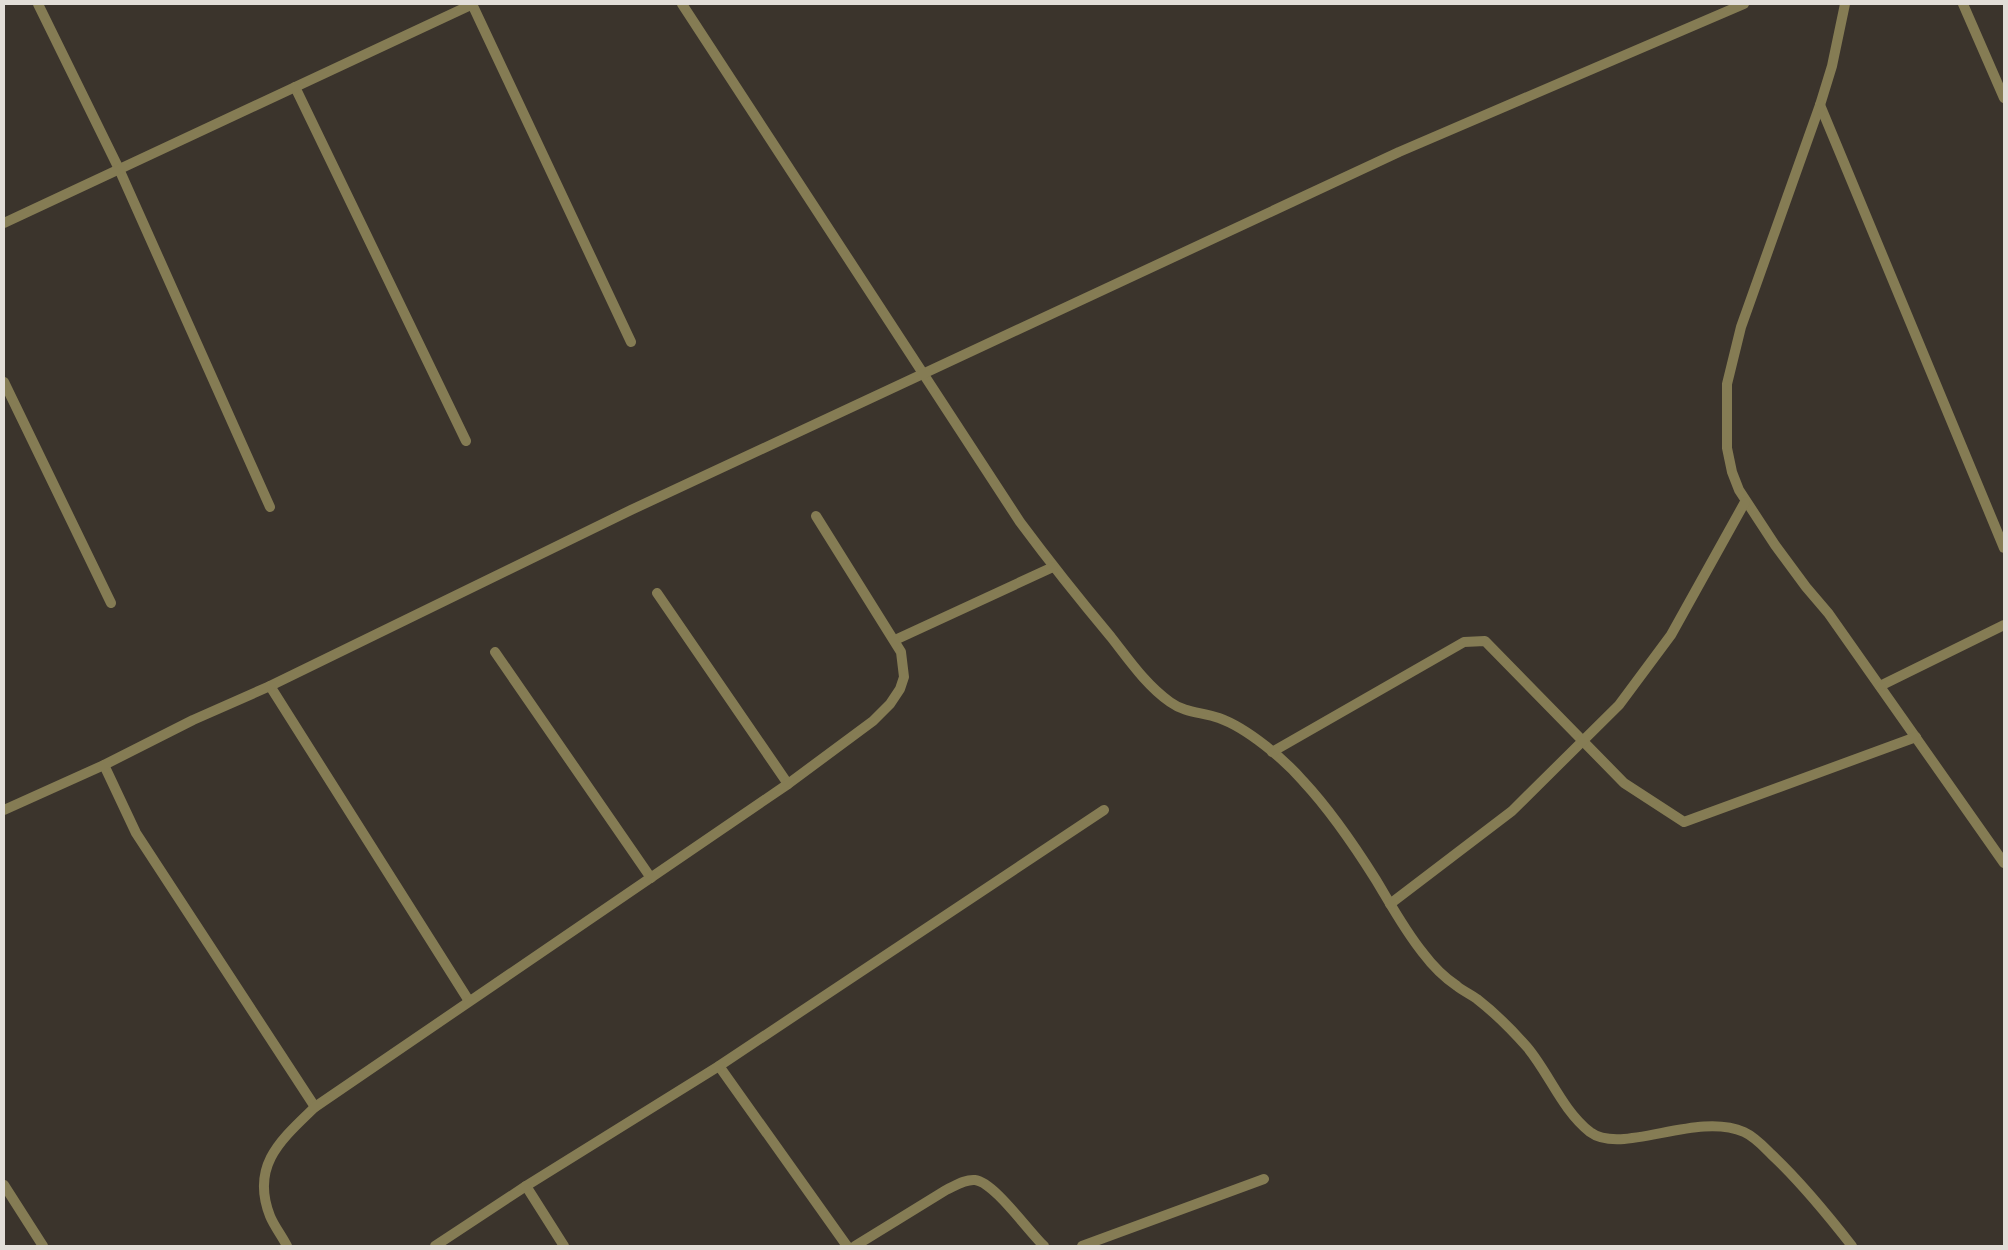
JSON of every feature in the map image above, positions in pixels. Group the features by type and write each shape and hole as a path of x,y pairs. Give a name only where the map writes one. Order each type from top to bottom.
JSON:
{"street":[{"path":"38,4 119,169 270,507"},
{"path":"4,223 472,4 631,342"},
{"path":"682,4 1020,522 1140,673 1162,696 1183,710 1219,718 1237,728 1272,752 1301,778 1339,824 1424,955 1456,986 1475,997 1498,1016 1530,1050 1567,1106 1592,1133 1607,1139 1623,1140 1692,1126 1710,1125 1724,1126 1744,1132 1757,1140 1784,1166 1852,1246"},
{"path":"4,810 104,765 193,720 270,686 631,510 1399,152 1744,4"},
{"path":"1845,4 1832,66 1820,105 1741,327 1727,384 1727,448 1732,472 1745,502 1806,587 1829,614 2004,863"},
{"path":"1964,4 2004,98"},
{"path":"295,87 466,441"},
{"path":"1820,105 2004,548"},
{"path":"4,382 111,603"},
{"path":"1390,904 1512,811 1619,705 1671,635 1745,502"},
{"path":"287,1246 270,1216 263,1178 268,1160 278,1143 315,1107 788,784 873,721 890,704 900,689 904,677 901,652 816,516"},
{"path":"895,640 1054,567"},
{"path":"657,593 788,784"},
{"path":"1880,686 2004,625"},
{"path":"1272,752 1464,642 1485,641 1624,783 1684,822 1916,737"},
{"path":"495,652 651,878"},
{"path":"270,686 469,1001"},
{"path":"104,765 136,833 315,1107"},
{"path":"435,1246 526,1186 719,1066 1104,810"},
{"path":"719,1066 847,1246"},
{"path":"1082,1246 1264,1179"},
{"path":"855,1246 946,1190 960,1183 973,1180 984,1182 995,1192 1044,1246"},
{"path":"4,1185 44,1246"},
{"path":"526,1186 564,1246"}]}
